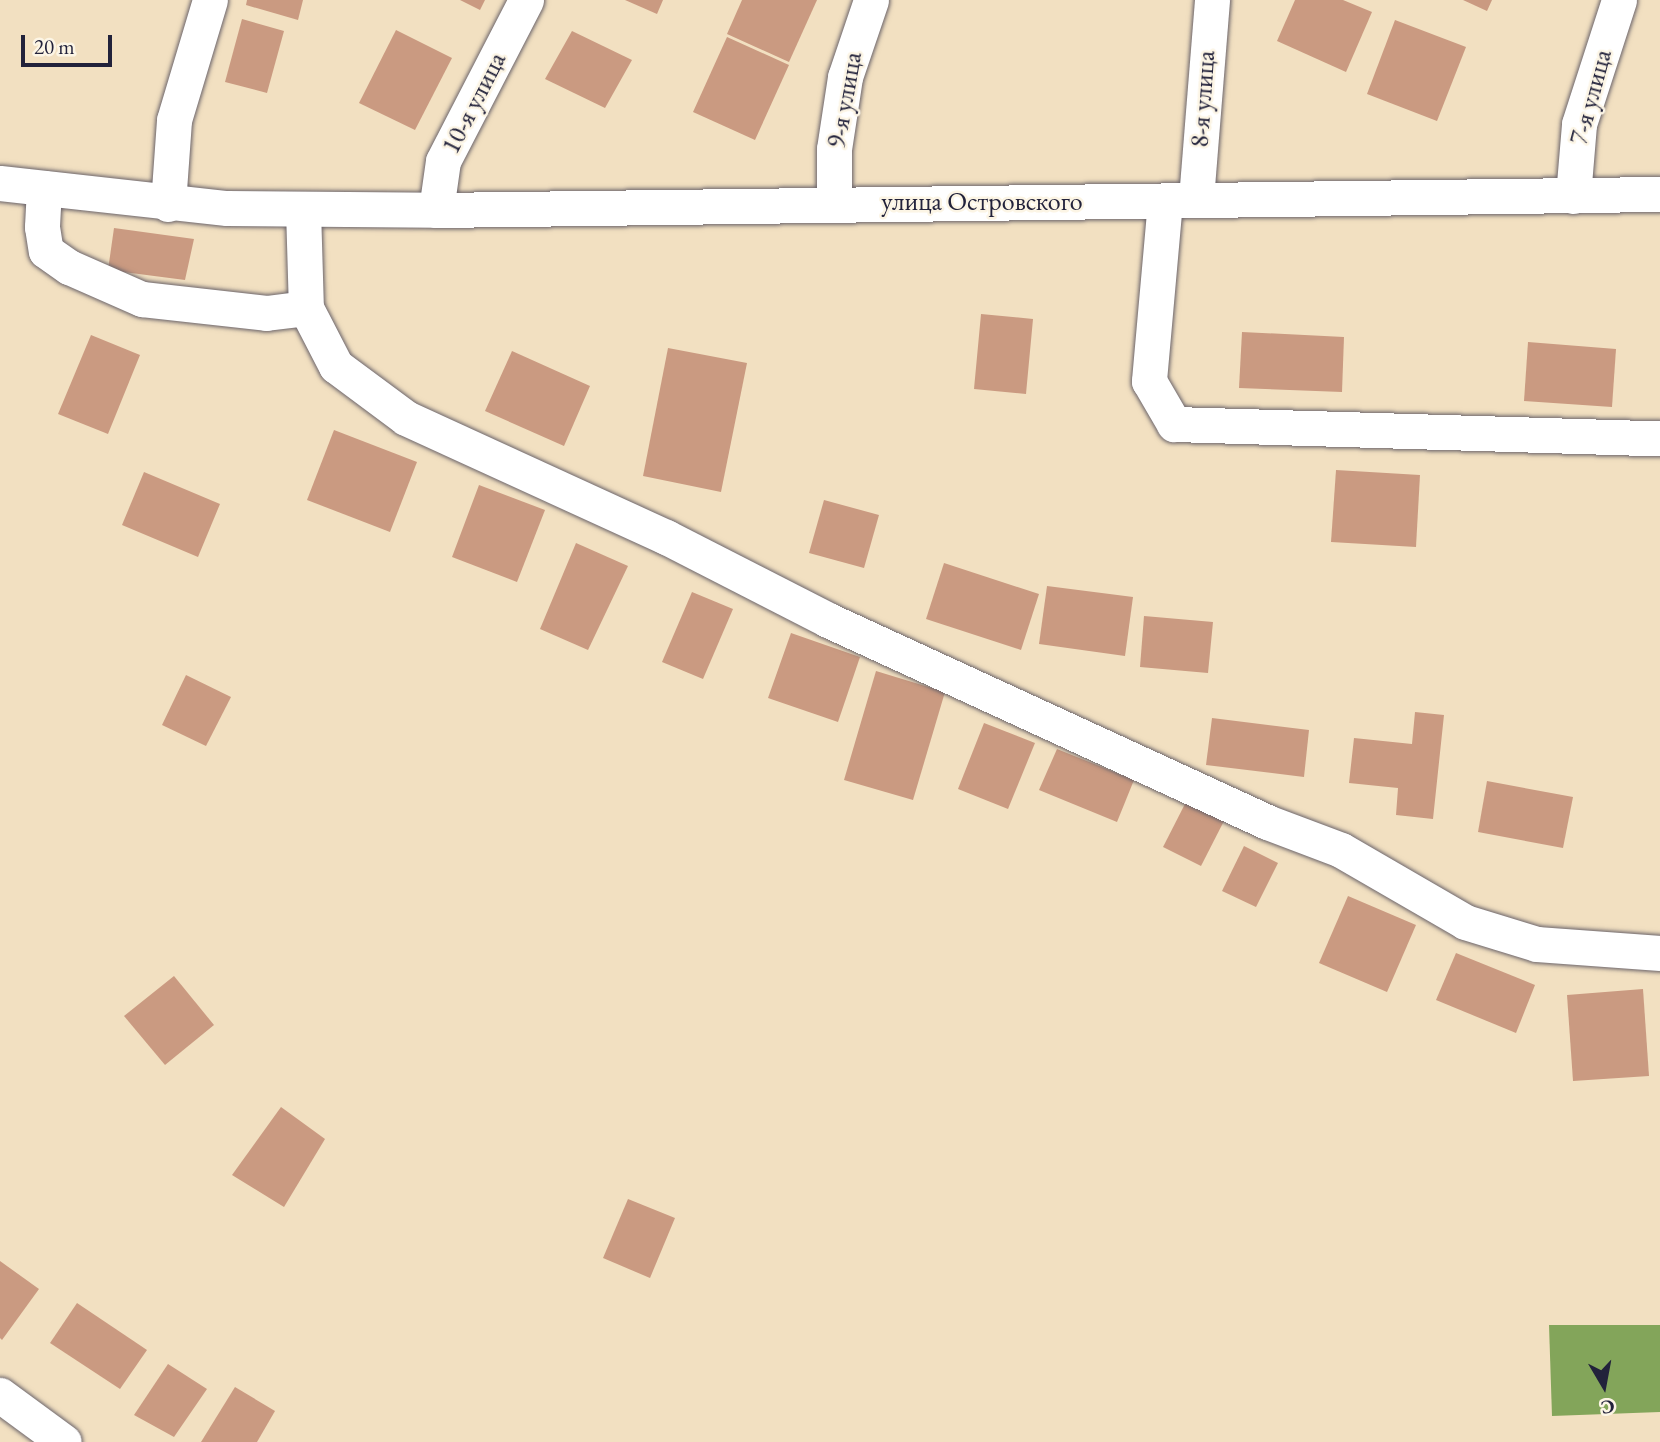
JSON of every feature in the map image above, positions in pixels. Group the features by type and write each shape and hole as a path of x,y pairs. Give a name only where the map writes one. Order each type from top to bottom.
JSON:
{"street":[{"path":"168,204 174,120 210,0"},
{"name":"10-я улица","path":"436,210 443,161 526,0"},
{"name":"9-я улица","path":"834,203 834,149 845,77 871,0"},
{"name":"8-я улица","path":"1212,0 1149,381 1174,424 1660,438"},
{"name":"7-я улица","path":"1573,196 1579,124 1619,0"},
{"name":"улица Островского","path":"0,183 168,204 436,210 1660,194"},
{"path":"44,188 41,227 46,251 69,267 142,299 266,313 306,308"},
{"path":"303,209 306,308 336,366 407,418 666,537 828,620 1268,822 1341,850 1465,922 1537,944 1660,953"},
{"path":"0,1395 64,1442"}],"green space":[{"path":"1549,1325 1660,1325 1660,1412 1552,1416"}],"building":[{"path":"247,0 303,0 298,20 246,5"},
{"path":"460,0 485,0 480,10"},
{"path":"625,0 663,0 657,14"},
{"path":"742,0 817,0 789,62 727,34"},
{"path":"1295,0 1343,0 1372,12 1346,72 1277,41"},
{"path":"1463,0 1492,0 1487,11"},
{"path":"242,19 284,31 267,93 225,82"},
{"path":"1395,20 1466,47 1437,121 1367,94"},
{"path":"396,30 452,58 415,130 359,103"},
{"path":"572,31 632,60 605,108 545,79"},
{"path":"727,37 789,65 755,140 693,112"},
{"path":"114,228 194,239 185,280 108,270"},
{"path":"981,314 1033,319 1026,394 974,389"},
{"path":"1242,332 1344,337 1342,392 1239,388"},
{"path":"91,335 140,355 108,434 58,414"},
{"path":"1528,342 1616,349 1612,407 1524,401"},
{"path":"668,348 747,363 721,492 643,476"},
{"path":"512,351 590,386 564,446 485,411"},
{"path":"334,430 417,462 390,532 307,500"},
{"path":"1336,470 1420,475 1416,547 1331,542"},
{"path":"144,472 220,504 198,557 122,525"},
{"path":"479,485 545,510 517,582 452,557"},
{"path":"824,500 879,515 864,568 809,553"},
{"path":"576,543 628,566 588,650 540,629"},
{"path":"944,563 1039,594 1021,650 926,619"},
{"path":"1047,586 1133,597 1125,656 1039,644"},
{"path":"692,592 733,609 703,679 662,662"},
{"path":"1144,616 1213,622 1208,673 1140,667"},
{"path":"791,633 860,657 838,722 768,698"},
{"path":"876,671 945,692 913,800 844,780"},
{"path":"186,675 231,697 206,746 162,725"},
{"path":"1415,712 1444,715 1433,819 1396,815 1398,788 1349,783 1354,738 1412,744"},
{"path":"1212,718 1309,730 1304,777 1206,765"},
{"path":"984,723 1035,743 1008,809 958,789"},
{"path":"1057,749 1134,780 1117,822 1039,790"},
{"path":"1487,781 1573,797 1563,848 1478,832"},
{"path":"1187,800 1225,819 1201,866 1163,847"},
{"path":"1244,846 1278,863 1256,907 1222,891"},
{"path":"1348,896 1416,925 1387,992 1319,963"},
{"path":"1456,953 1535,985 1516,1033 1436,1000"},
{"path":"174,976 214,1025 165,1065 124,1016"},
{"path":"1643,989 1649,1076 1573,1081 1567,995"},
{"path":"281,1107 325,1139 284,1207 232,1175"},
{"path":"628,1199 675,1218 650,1278 603,1258"},
{"path":"0,1261 39,1289 2,1340 0,1338"},
{"path":"77,1303 147,1350 120,1389 50,1343"},
{"path":"168,1364 207,1389 174,1437 134,1415"},
{"path":"235,1387 275,1411 257,1442 201,1442"}]}
